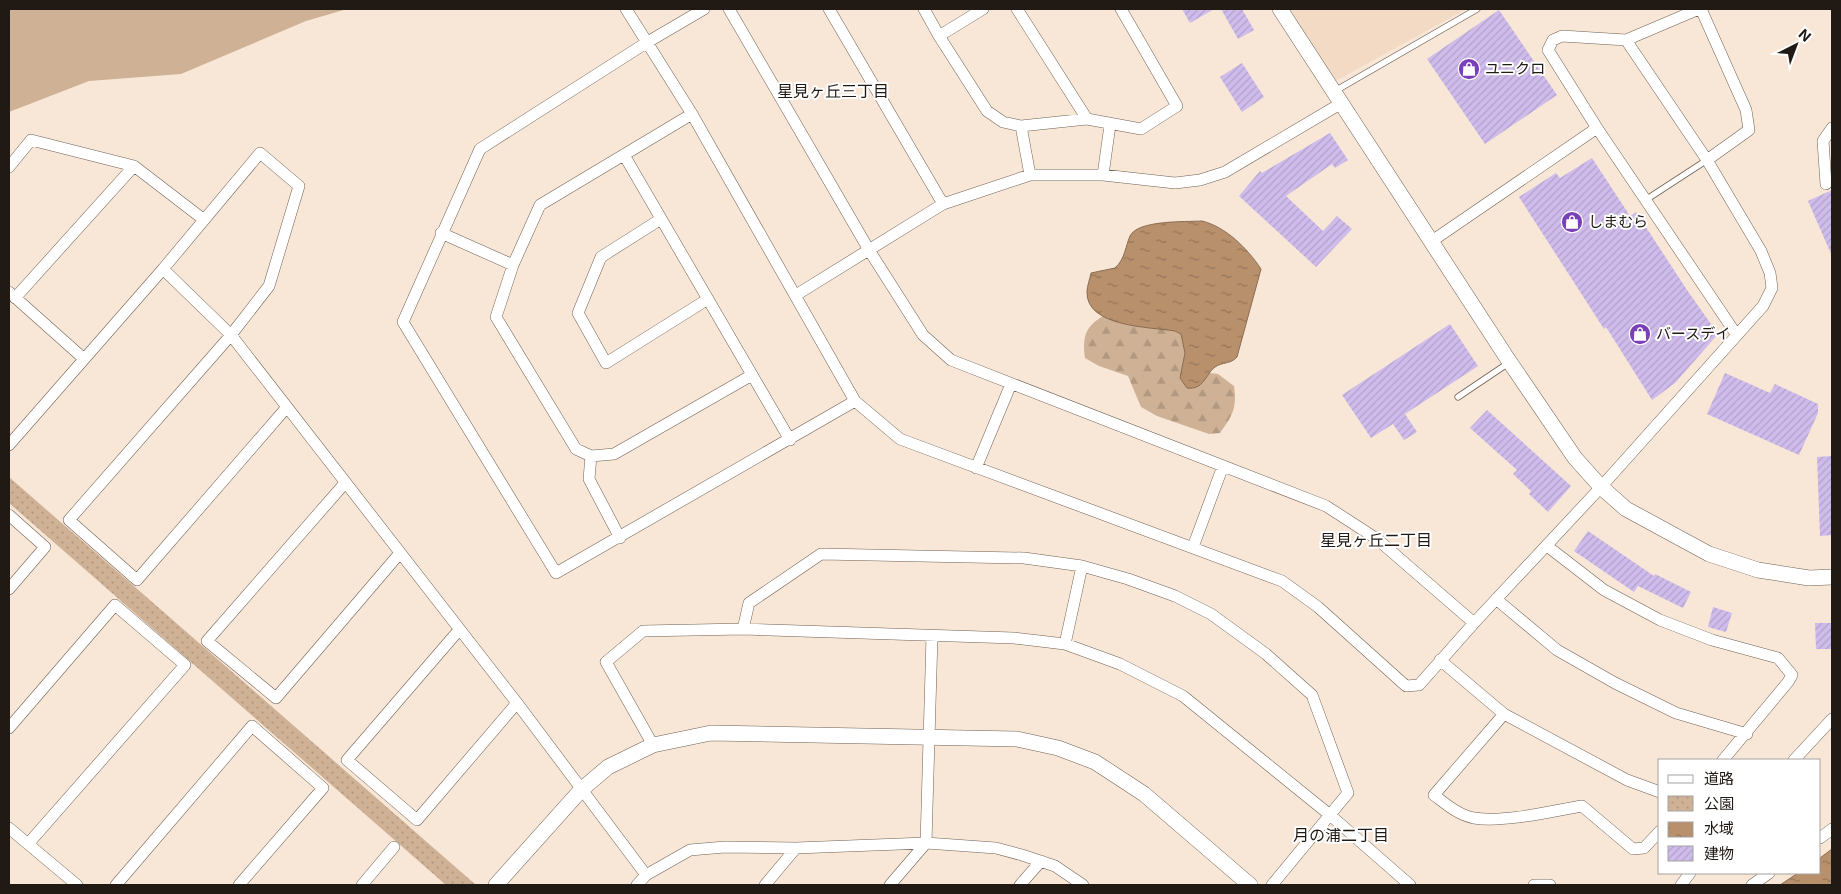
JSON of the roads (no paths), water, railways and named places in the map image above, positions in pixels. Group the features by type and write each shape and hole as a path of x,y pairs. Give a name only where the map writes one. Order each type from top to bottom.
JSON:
{"street":[{"path":"626,9 692,114 855,401 900,439 1282,581 1318,607 1406,686 1419,686 1440,660 1601,487 1763,306 1772,288 1770,273 1761,251 1707,160 1626,40"},
{"path":"704,9 646,43 480,149 403,322 556,573 620,538 855,401"},
{"path":"729,9 869,250 923,335 951,360 1326,506 1377,539 1474,623"},
{"path":"829,9 943,204"},
{"path":"924,9 938,36 987,111 1003,122 1021,126 1087,119 1110,125 1142,129 1177,106 1121,9"},
{"path":"938,36 983,9"},
{"path":"1017,9 1087,119"},
{"path":"1280,9 1510,362 1576,458 1601,487 1626,509 1708,554 1758,570 1809,578 1832,577"},
{"path":"1707,160 1748,130 1746,110 1700,9 1626,40 1562,36 1553,40 1548,50 1596,128 1736,334"},
{"path":"796,295 943,204 1030,175 1103,174 1175,183 1200,180 1225,172 1337,98"},
{"path":"692,114 540,205 514,265 496,317 576,449 592,456 614,454 752,375"},
{"path":"1103,174 1110,125"},
{"path":"1021,126 1030,175"},
{"path":"1432,241 1596,128"},
{"path":"1826,184 1823,141 1832,128"},
{"path":"9,166 31,140 134,166 203,220"},
{"path":"9,445 83,358 163,269 260,152 298,186 269,286 231,335 69,520 137,580 287,407"},
{"path":"624,155 790,440"},
{"path":"83,358 12,295 134,166"},
{"path":"662,219 601,256 578,313 606,363 708,299"},
{"path":"441,233 514,265"},
{"path":"163,269 231,335 517,703 646,875"},
{"path":"976,468 1011,384"},
{"path":"592,456 589,479 620,538"},
{"path":"1193,547 1222,466"},
{"path":"345,484 207,641 276,698 400,553"},
{"path":"9,515 45,548 9,589"},
{"path":"1547,546 1604,590 1660,620 1712,640 1778,658 1792,675 1747,734 1724,759"},
{"path":"743,629 749,603 821,554 1024,558 1082,566 1175,596 1211,614 1266,654 1312,695 1348,793 1272,885"},
{"path":"1065,644 1082,566"},
{"path":"1496,599 1557,650 1615,683 1676,712 1747,734"},
{"path":"9,728 115,605 185,665 28,844"},
{"path":"653,745 606,662 643,631 743,629 1014,638 1065,644 1120,664 1182,696 1330,815 1410,885"},
{"path":"459,630 347,760 417,820 517,703"},
{"path":"890,885 926,843 927,738 932,636"},
{"path":"1440,660 1504,714 1627,780 1658,791"},
{"path":"1504,714 1434,795 1454,811 1474,818 1507,818 1582,806 1633,849 1644,848 1658,833"},
{"path":"1795,759 1832,719"},
{"path":"116,885 252,726 323,788 239,885"},
{"path":"496,885 582,790 608,767 653,745 711,733 1017,739 1058,748 1095,762 1144,794 1250,885"},
{"path":"9,828 77,885"},
{"path":"1821,837 1832,829"},
{"path":"637,885 646,875 690,850 726,847 796,848 926,843 996,848 1055,866 1083,885"},
{"path":"362,885 394,847"},
{"path":"765,885 796,848"},
{"path":"1020,885 1041,861"},
{"path":"1680,885 1689,874"},
{"path":"1752,885 1768,874"},
{"path":"1534,885 1550,885"}],"lane":[{"path":"1337,98 1477,9"},
{"path":"1644,201 1707,160"},
{"path":"1458,397 1510,362"}],"water":[{"path":"1202,221 1228,233 1249,253 1261,269 1237,357 1232,361 1215,367 1197,387 1187,388 1180,378 1185,353 1181,334 1175,331 1136,326 1108,319 1089,304 1087,290 1091,273 1115,268 1118,265 1123,257 1130,236 1135,231 1152,224"},
{"path":"1832,849 1832,885 1780,885 1796,874 1821,874 1821,857"}],"place":[{"name":"ユニクロ","path":"1469,69"},
{"name":"しまむら","path":"1572,222"},
{"name":"バースデイ","path":"1640,334"}],"district":[{"name":"星見ヶ丘三丁目","path":"833,91"},
{"name":"星見ヶ丘二丁目","path":"1376,540"},
{"name":"月の浦二丁目","path":"1341,835"}]}
